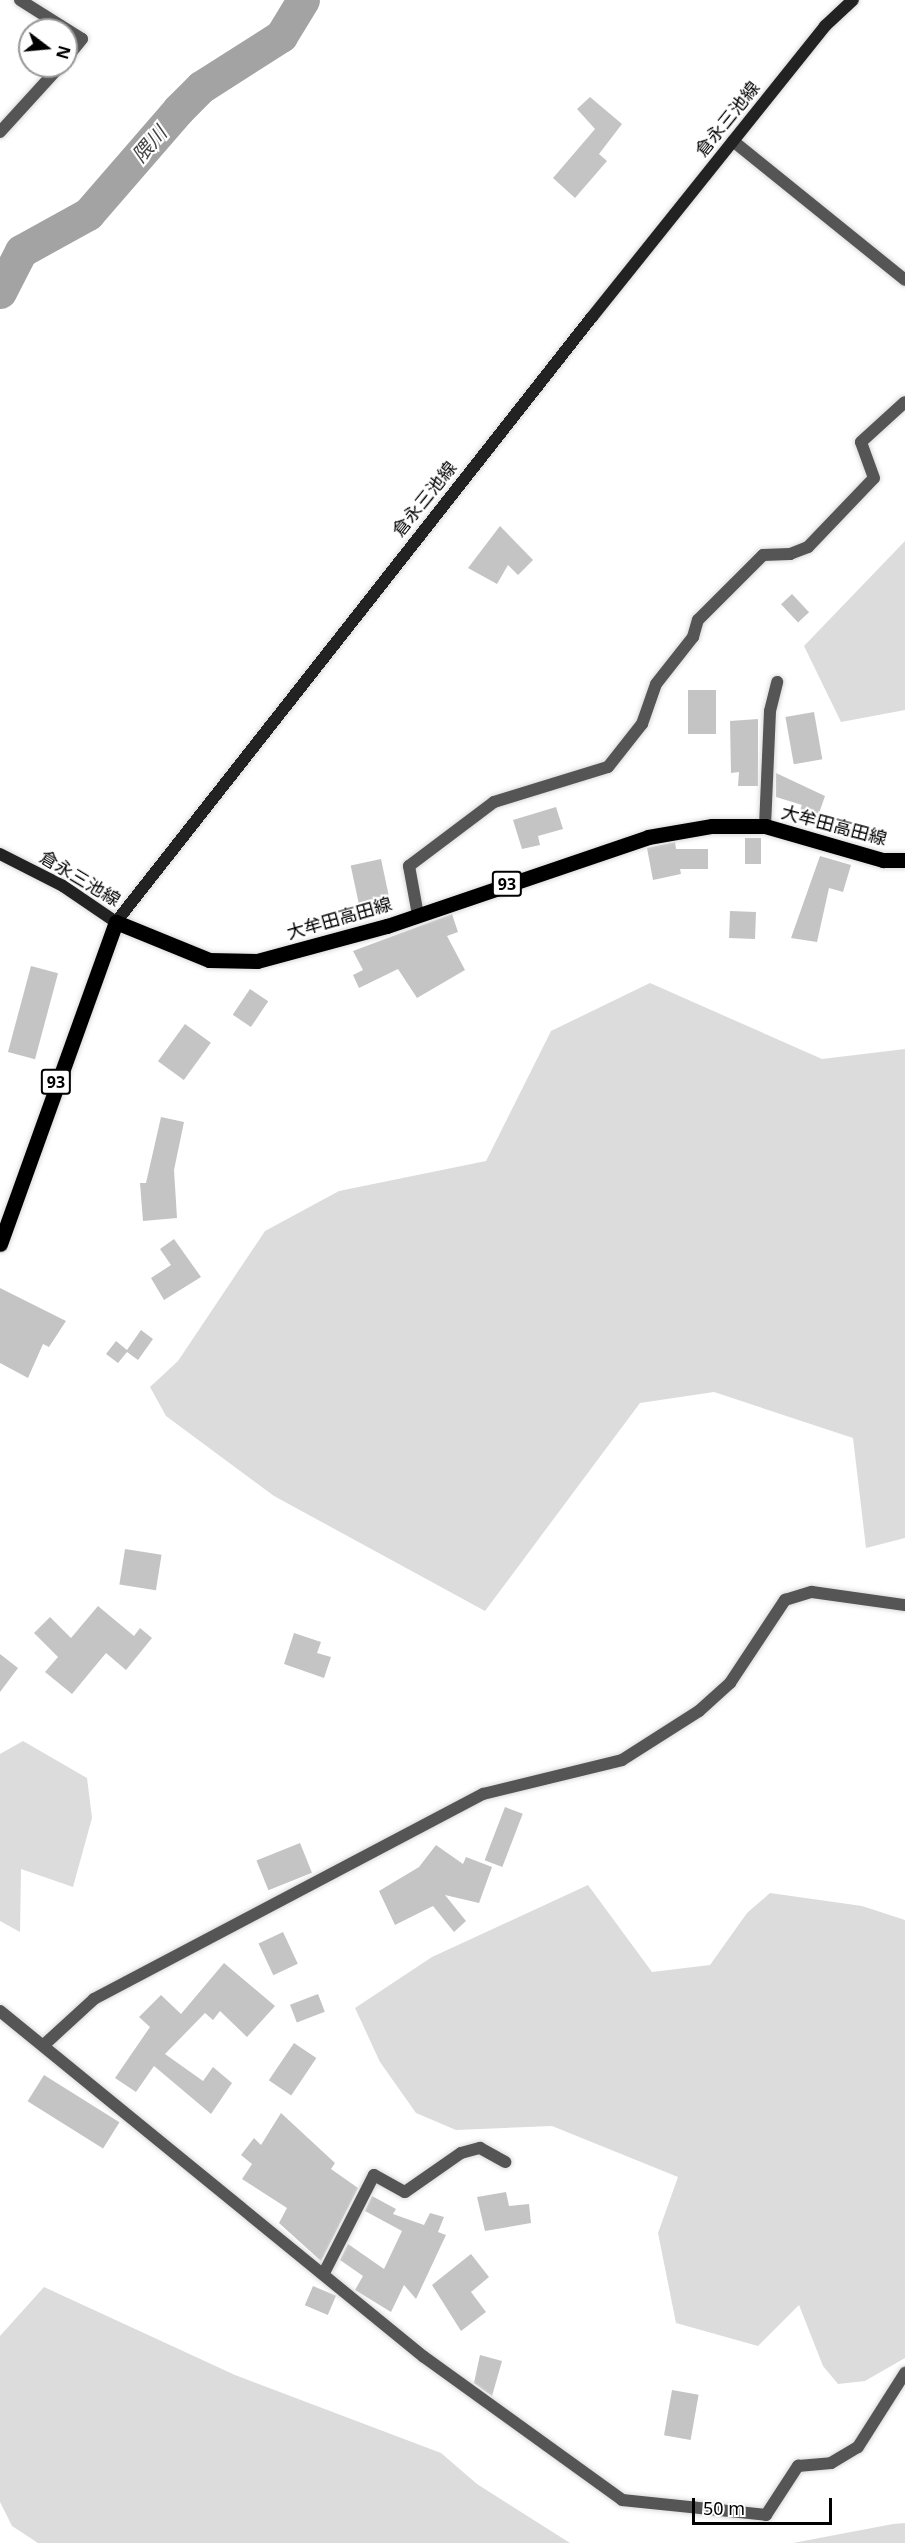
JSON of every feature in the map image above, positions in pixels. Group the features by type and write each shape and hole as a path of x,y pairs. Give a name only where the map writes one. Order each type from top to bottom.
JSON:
{"main road":[{"name":"倉永三池線","path":"0,854 63,886 116,922 733,141 825,26 852,0"},
{"name":"大牟田高田線","path":"116,922 209,960 258,961 418,915 648,837 712,826 765,826 883,860 905,860"},
{"name":"93","path":"0,1244 116,922"}],"street":[{"path":"20,0 49,18"},
{"path":"0,132 49,78"},
{"path":"733,141 905,280"},
{"path":"418,915 409,866 494,801 608,767 642,724 656,684 693,637 698,620 763,555 790,554 816,540 874,478 861,442 905,402"},
{"path":"765,826 770,711 777,682"},
{"path":"46,2043 94,1999 483,1794 631,1754 699,1712 730,1683 785,1600 812,1592 905,1605"},
{"path":"0,2010 46,2043 181,2160 522,2433 622,2500 650,2505 766,2515 798,2466 831,2463 858,2447 905,2373"},
{"path":"324,2273 374,2175 405,2192 461,2153 480,2148 506,2162"}],"shaded area":[{"path":"905,541 905,710 841,722 804,646"},
{"path":"650,983 822,1059 905,1049 905,1538 866,1548 853,1438 714,1392 640,1403 485,1611 274,1496 166,1416 150,1387 178,1361 265,1231 339,1191 486,1161 551,1031"},
{"path":"23,1741 87,1778 92,1818 73,1887 21,1869 20,1932 0,1921 0,1754"},
{"path":"588,1885 652,1972 710,1965 747,1913 770,1893 862,1906 905,1920 905,2358 865,2381 838,2384 823,2366 799,2305 758,2346 676,2323 658,2233 678,2177 552,2126 456,2130 416,2113 380,2062 355,2008 432,1957"},
{"path":"44,2287 235,2375 441,2453 477,2484 570,2543 38,2543 12,2526 0,2502 0,2336"},
{"path":"905,2523 905,2543 793,2543 893,2524"}],"building":[{"path":"590,97 622,124 599,154 607,161 575,198 553,178 595,129 577,109"},
{"path":"500,526 533,560 518,575 508,565 497,584 468,568"},
{"path":"792,594 809,612 798,623 781,604"},
{"path":"688,690 716,690 716,734 688,734"},
{"path":"814,712 822,759 794,764 785,717"},
{"path":"758,719 758,786 738,786 739,772 731,773 730,721"},
{"path":"776,773 825,796 817,819 799,813 802,805 776,797"},
{"path":"556,807 563,829 538,836 540,845 522,849 513,820"},
{"path":"745,838 761,838 761,864 745,864"},
{"path":"675,842 676,849 708,849 708,869 680,869 681,874 653,880 647,848"},
{"path":"820,856 851,865 843,892 829,888 817,942 791,938"},
{"path":"381,859 389,898 359,905 351,865"},
{"path":"730,911 756,912 755,939 729,938"},
{"path":"452,914 458,932 447,936 465,970 417,998 398,969 359,988 353,975 363,970 353,951"},
{"path":"31,966 58,973 35,1059 8,1052"},
{"path":"250,989 268,1001 251,1027 233,1015"},
{"path":"185,1024 211,1043 184,1080 158,1061"},
{"path":"161,1117 184,1122 174,1170 177,1218 143,1221 140,1183 146,1183"},
{"path":"174,1239 201,1277 164,1300 151,1278 171,1265 160,1249"},
{"path":"0,1288 66,1321 49,1347 43,1344 28,1378 0,1363"},
{"path":"141,1330 153,1339 138,1360 127,1352 118,1363 106,1354 116,1341 127,1350"},
{"path":"125,1549 162,1555 156,1590 119,1585"},
{"path":"98,1606 134,1636 140,1628 152,1638 126,1670 106,1653 72,1694 45,1672 58,1657 34,1633 50,1617 71,1638"},
{"path":"294,1633 321,1642 317,1653 331,1657 324,1678 284,1664"},
{"path":"0,1654 18,1668 0,1692"},
{"path":"505,1807 523,1814 502,1867 485,1860"},
{"path":"300,1843 312,1873 268,1890 256,1861"},
{"path":"436,1845 463,1864 466,1857 492,1867 479,1903 445,1895 466,1921 454,1932 433,1906 395,1925 379,1891 419,1867"},
{"path":"283,1932 298,1964 273,1975 259,1943"},
{"path":"224,1963 275,2006 247,2037 220,2011 213,2020 205,2013 165,2054 203,2081 213,2067 232,2083 211,2114 154,2066 136,2092 115,2078 150,2027 139,2017 161,1995 181,2014"},
{"path":"318,1994 325,2012 297,2022 290,2005"},
{"path":"294,2043 316,2058 291,2095 269,2080"},
{"path":"44,2075 119,2122 103,2148 28,2101"},
{"path":"281,2113 335,2163 331,2169 358,2188 321,2261 279,2223 287,2208 242,2179 252,2164 241,2155 254,2138 261,2145"},
{"path":"506,2192 509,2206 529,2204 531,2223 485,2231 477,2197"},
{"path":"372,2196 396,2209 393,2214 424,2225 430,2213 444,2217 438,2232 446,2235 416,2299 404,2285 391,2312 355,2290 363,2276 340,2260 348,2244 384,2269 402,2231 365,2211"},
{"path":"471,2254 489,2277 471,2292 486,2312 461,2331 432,2285"},
{"path":"313,2286 336,2296 328,2315 305,2305"},
{"path":"480,2355 502,2361 492,2396 474,2383"},
{"path":"672,2390 699,2395 691,2440 664,2435"}],"waterway":[{"name":"隈川","path":"0,292 21,251 88,214 178,110 201,87 281,36 303,0"}]}
